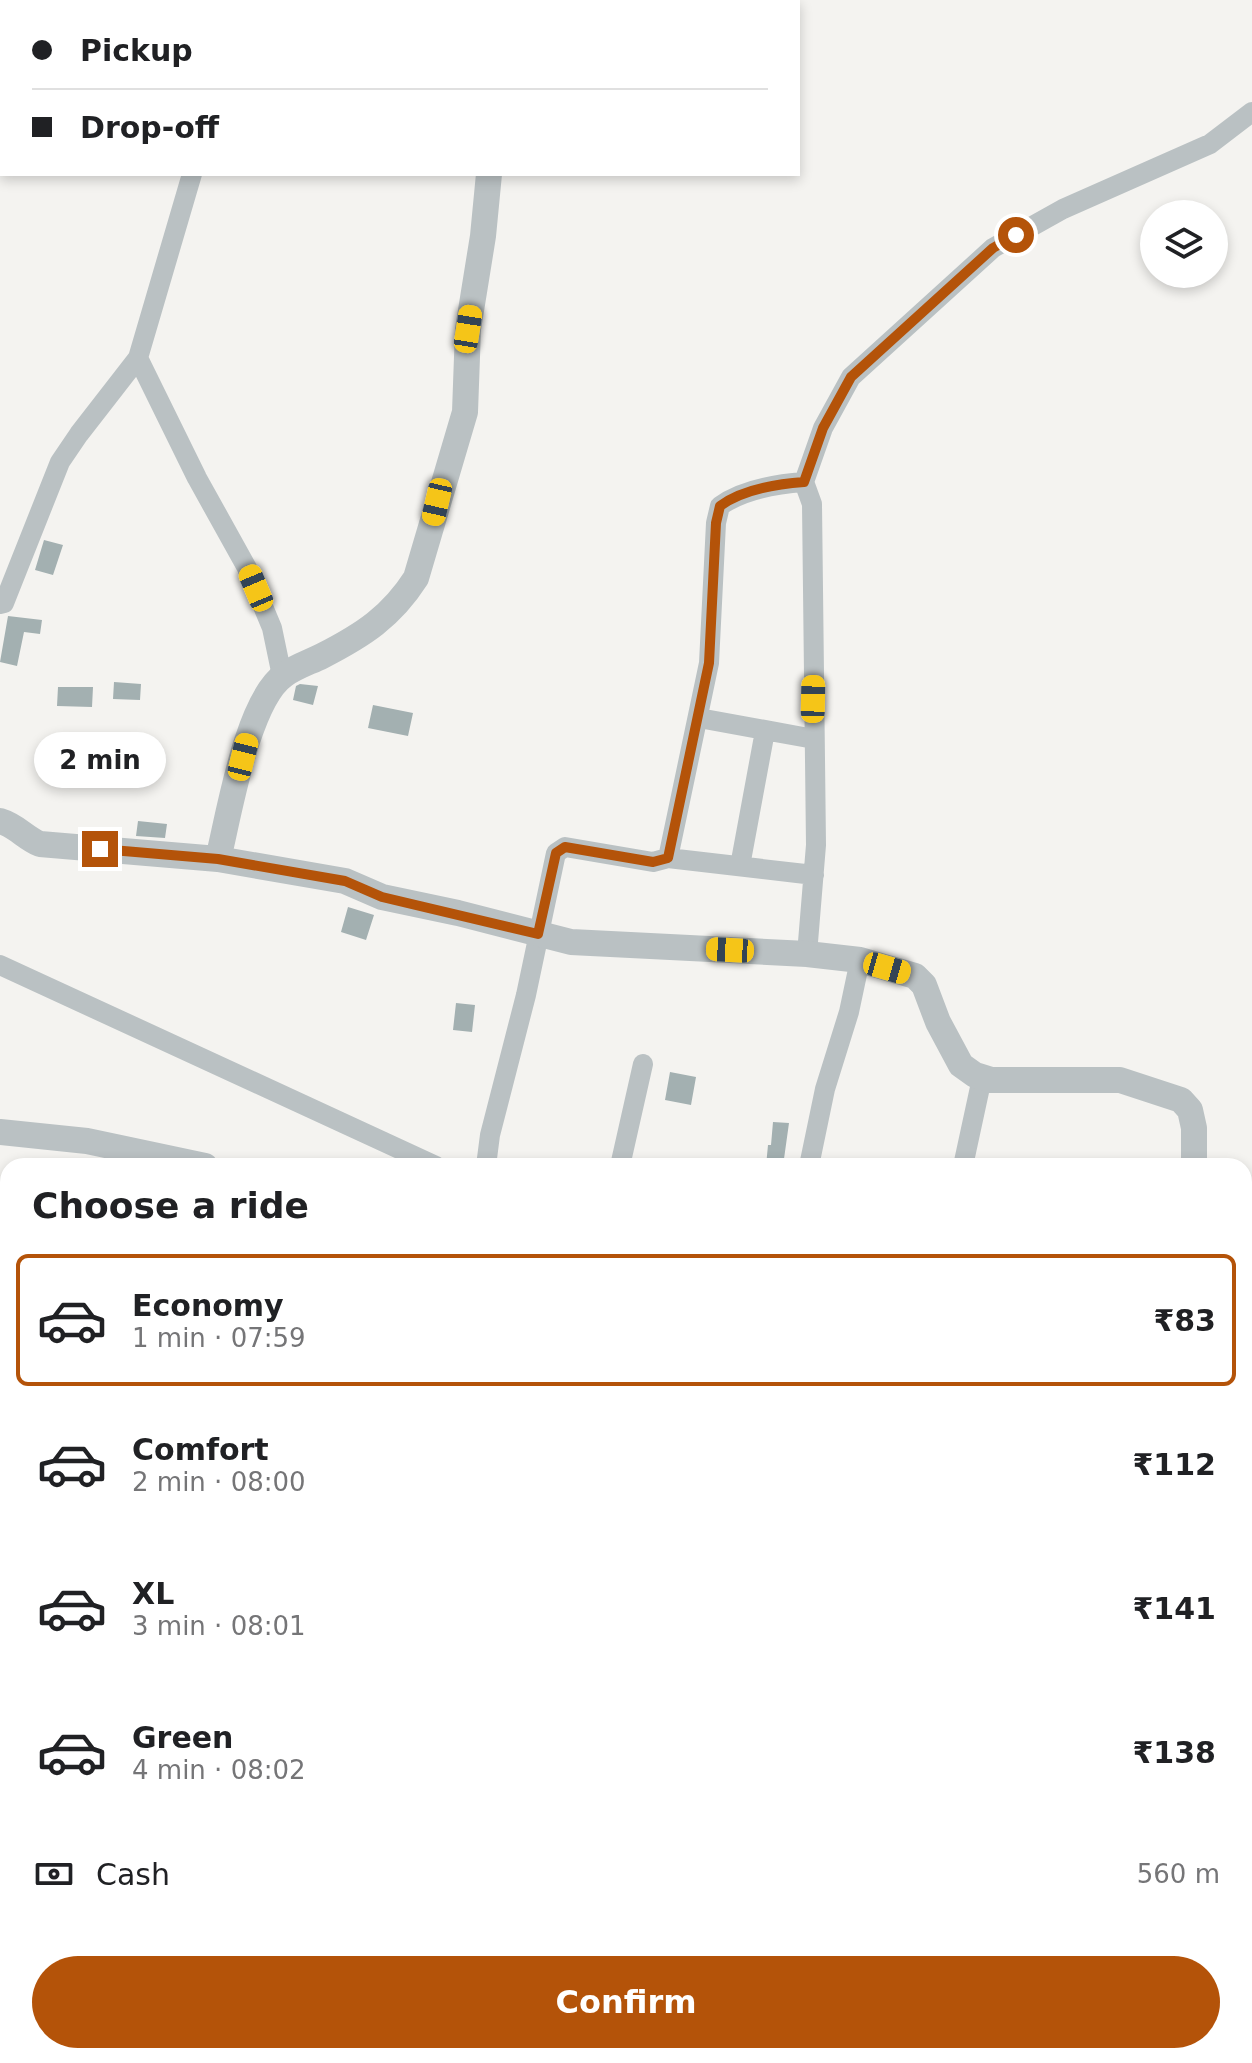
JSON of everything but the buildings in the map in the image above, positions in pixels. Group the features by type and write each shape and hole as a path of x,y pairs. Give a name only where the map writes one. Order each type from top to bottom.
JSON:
{"street":[{"path":"807,954 816,845 812,504 804,482 823,428 851,377 993,248 1063,209 1210,144 1252,112"},
{"path":"1,610 60,462 138,358 191,176"},
{"path":"218,859 249,732 269,691 282,676 346,644 377,624 401,602 416,578 465,412 468,329 489,176"},
{"path":"138,358 197,478 247,568 272,628 282,676"},
{"path":"668,858 709,663 716,523 720,506 759,490 804,482"},
{"path":"699,718 814,739"},
{"path":"740,866 765,731"},
{"path":"0,821 21,830 28,839 40,844 218,859 345,881 382,897 571,942 807,954 860,960 915,976 924,985 938,1022 961,1065 982,1078 1011,1081 1120,1080 1181,1100 1190,1110 1194,1128 1194,1158"},
{"path":"487,1158 556,853 565,847 653,862 668,858 814,875"},
{"path":"811,1158 825,1089 849,1012 860,960"},
{"path":"0,965 419,1158"},
{"path":"622,1158 643,1064"},
{"path":"965,1158 982,1078"},
{"path":"0,1132 87,1141 167,1158"}],"route":[{"path":"100,849 218,859 345,881 382,897 538,934 556,853 565,847 653,862 668,858 709,663 716,523 720,506 759,490 804,482 823,428 851,377 993,248 1016,235"}]}
